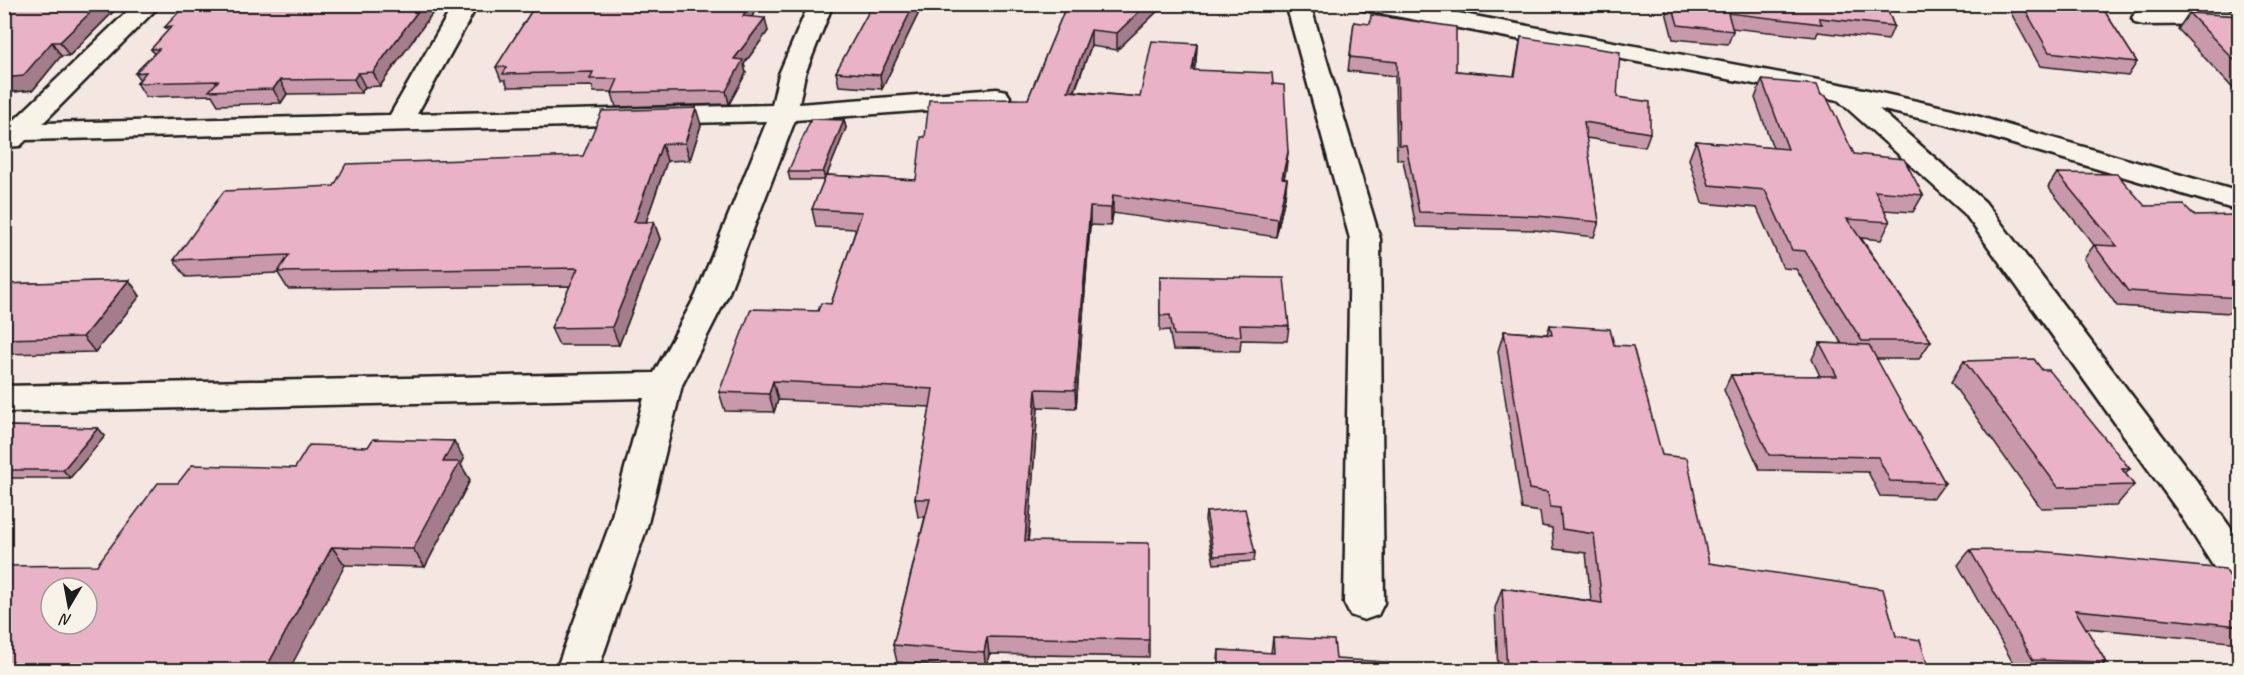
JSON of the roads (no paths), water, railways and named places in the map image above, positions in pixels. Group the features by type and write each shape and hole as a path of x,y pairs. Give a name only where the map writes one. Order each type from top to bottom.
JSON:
{"street":[{"path":"11,139 149,4"},
{"path":"399,122 466,4"},
{"path":"577,670 628,527 665,385 712,296 784,113 792,74 821,4"},
{"path":"1298,4 1365,239 1364,603"},
{"path":"1369,4 1845,93 1952,117 2240,202"},
{"path":"2144,18 2240,17"},
{"path":"1845,93 1975,208 2189,498 2240,574"},
{"path":"11,139 399,122 784,113 998,97"},
{"path":"4,399 665,385"}]}
